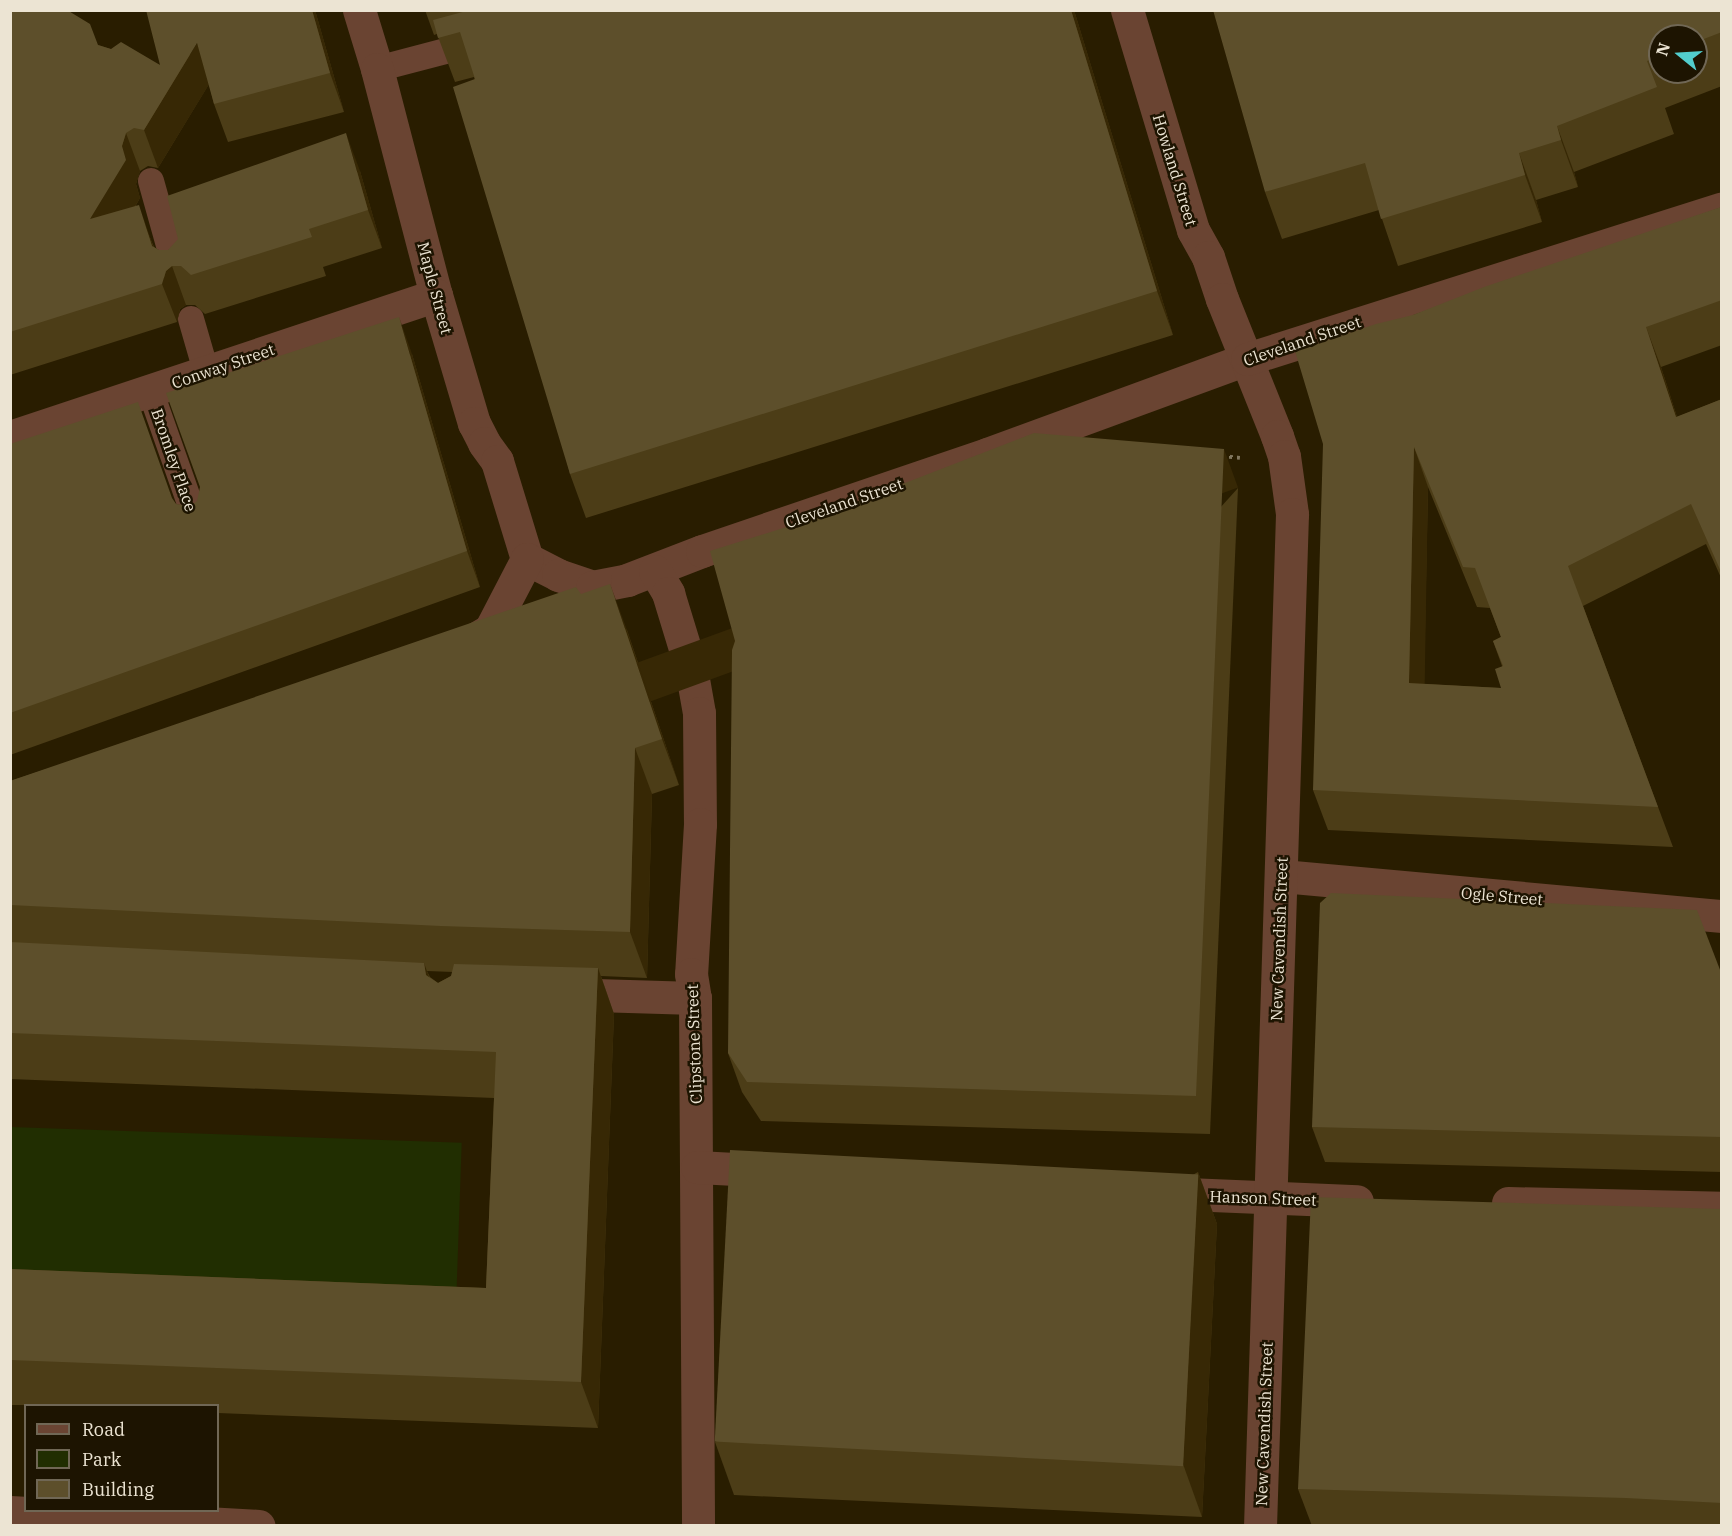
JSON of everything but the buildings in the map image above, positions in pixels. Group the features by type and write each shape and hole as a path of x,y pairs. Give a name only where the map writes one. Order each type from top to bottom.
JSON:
{"street":[{"name":"Maple Street","path":"359,10 377,69 436,295 474,423 484,443 497,461 527,559"},
{"name":"Howland Street","path":"1127,10 1193,230 1208,257 1222,299 1247,359"},
{"name":"Cleveland Street","path":"527,559 558,575 592,587 655,571 702,551 987,454 1247,359 1722,208"},
{"name":"Conway Street","path":"10,437 436,295"},
{"name":"New Cavendish Street","path":"1247,359 1284,456 1292,514 1260,1526"},
{"path":"443,651 477,639 490,630 527,559"},
{"name":"Clipstone Street","path":"655,571 668,593 692,668 699,713 700,824 691,974 695,998 698,1526"},
{"name":"Ogle Street","path":"1282,876 1722,916"},
{"path":"526,993 695,998"},
{"path":"697,1167 806,1173"},
{"name":"Hanson Street","path":"1134,1191 1270,1199 1382,1201"},
{"path":"1476,1203 1722,1208"},
{"path":"10,1512 260,1526"}],"lane":[{"path":"377,69 495,38"},
{"path":"151,180 177,274"},
{"path":"191,319 206,371"},
{"name":"Bromley Place","path":"150,390 199,529"}],"path":[{"path":"1217,455 1240,458"}],"green space":[{"path":"11,1127 462,1143 456,1307 10,1291"}]}
